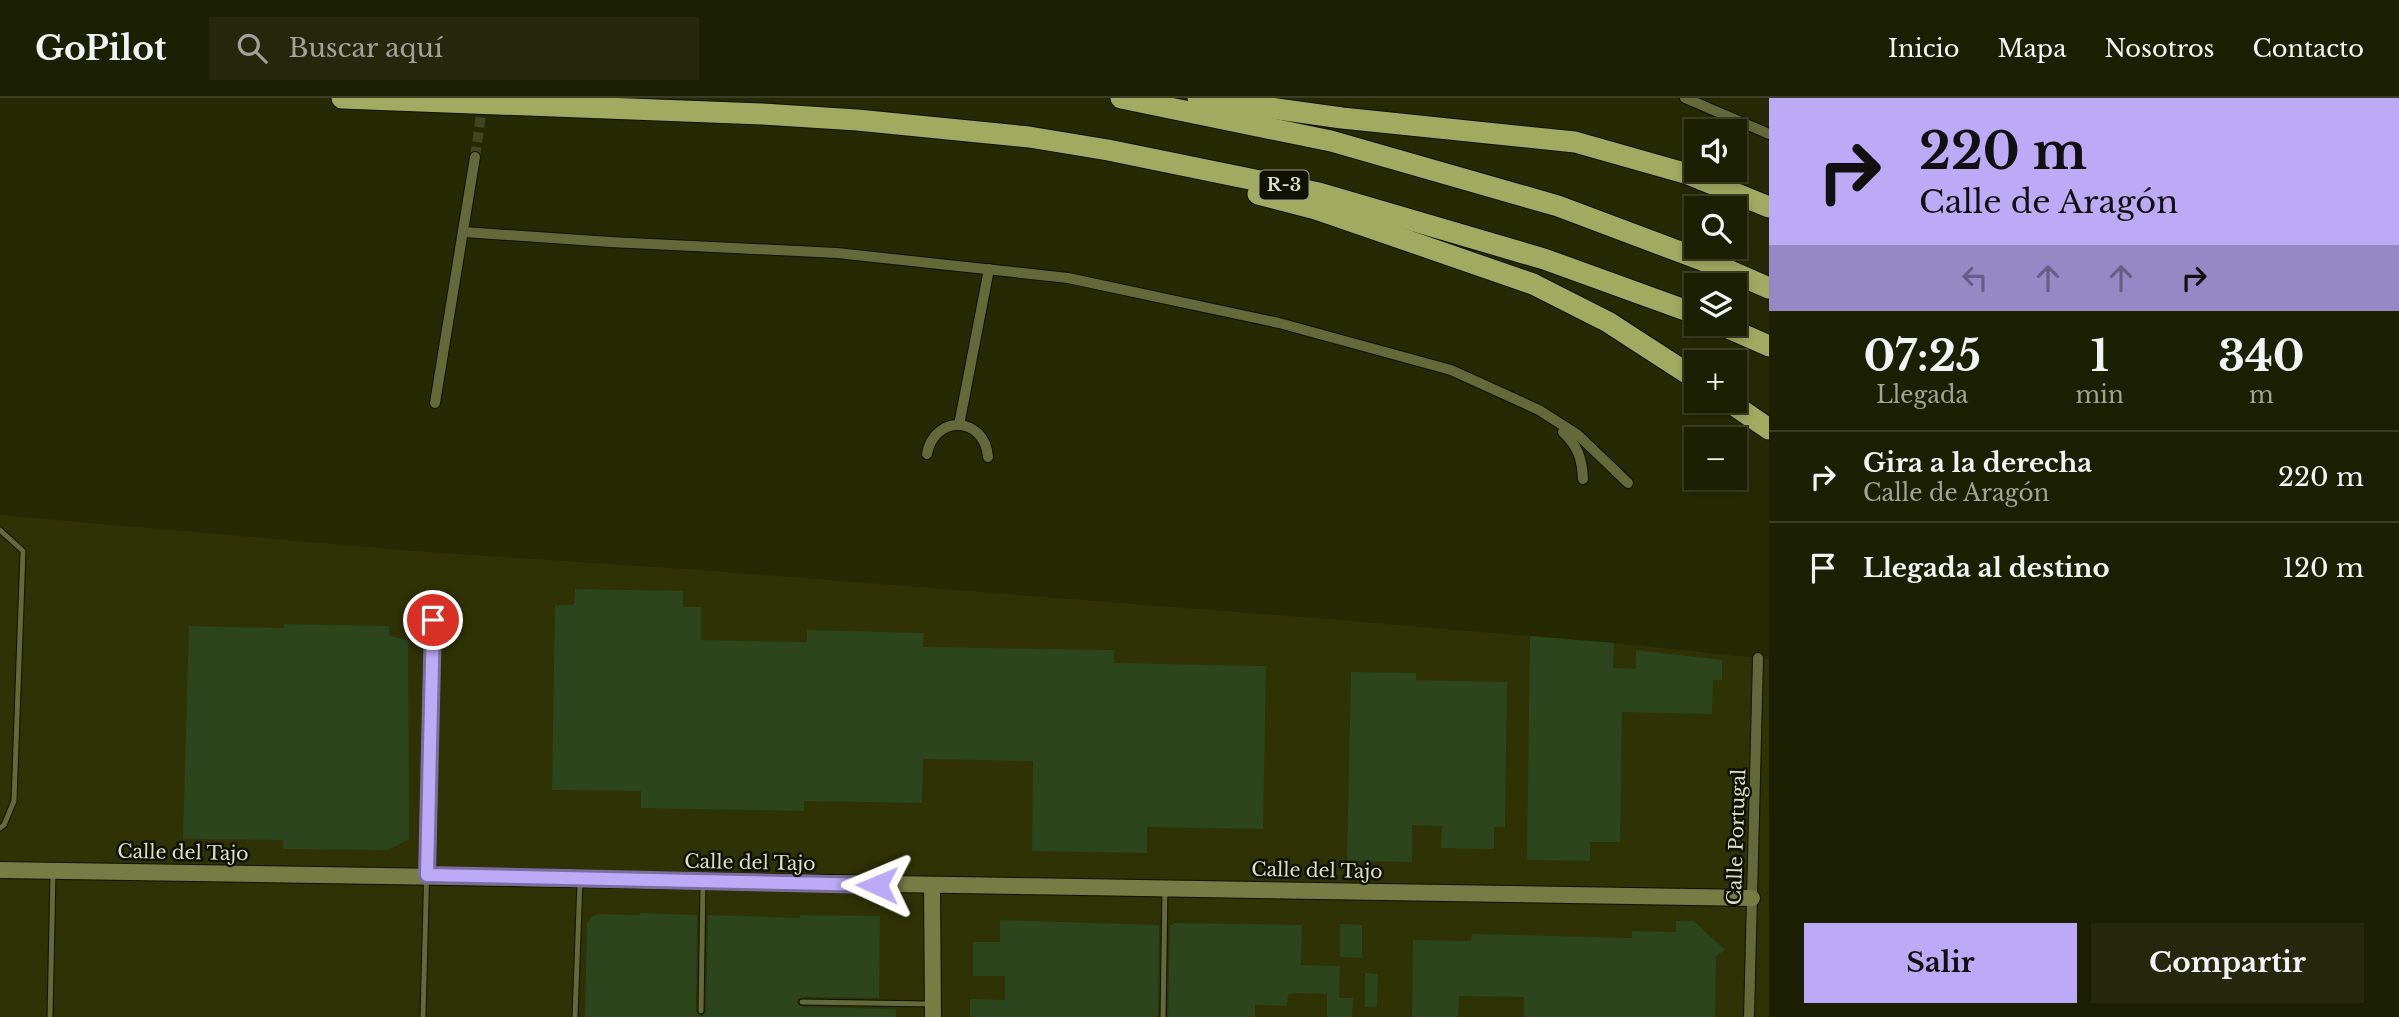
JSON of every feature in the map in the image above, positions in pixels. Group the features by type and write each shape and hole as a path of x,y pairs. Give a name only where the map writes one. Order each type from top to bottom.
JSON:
{"highway":[{"name":"R-3","path":"342,98 762,114 857,120 1029,137 1319,192 1544,259 1684,310"},
{"path":"1121,98 1331,141 1558,206 1769,288"},
{"path":"1198,98 1342,118 1575,142 1688,174 1769,207"},
{"path":"857,120 1207,181 1316,209 1533,284 1608,321 1684,371"},
{"path":"1746,336 1769,346"},
{"path":"1746,413 1769,429"}],"street":[{"path":"1685,98 1769,134"},
{"path":"435,403 475,157"},
{"path":"464,232 837,253 989,269 1068,278 1279,323 1451,370 1539,411 1578,435 1628,483"},
{"path":"959,425 989,269"},
{"path":"1539,411 1572,441 1580,453 1583,479"},
{"path":"927,454 931,439 937,432 959,425 971,428 982,437 988,457"},
{"name":"Calle Portugal","path":"1749,1017 1758,658"},
{"name":"Calle del Tajo","path":"0,870 580,877 703,882 1752,898"},
{"path":"932,886 933,1011"}],"lane":[{"path":"0,530 23,551 14,801 4,825 0,828"},
{"path":"424,1017 434,593"},
{"path":"50,1017 53,871"},
{"path":"575,1017 580,877"},
{"path":"701,1011 703,882"},
{"path":"1163,1017 1165,889"},
{"path":"802,1002 933,1011"}],"shaded area":[{"path":"0,515 414,551 700,570 1327,619 1769,659 1769,1017 0,1017"}],"building":[{"path":"575,589 683,591 683,607 701,607 701,640 807,642 807,630 924,633 923,647 1114,650 1114,663 1266,666 1263,829 1147,827 1147,853 1032,851 1033,761 923,759 922,803 804,801 804,811 641,808 641,791 552,790 555,605 574,605"},
{"path":"284,624 389,626 390,636 408,640 409,839 389,850 283,849 283,840 183,839 189,626 284,628"},
{"path":"1530,636 1614,643 1613,668 1636,669 1636,650 1722,660 1722,680 1713,680 1712,714 1622,712 1620,842 1590,842 1590,861 1527,860"},
{"path":"1351,672 1416,673 1416,680 1507,682 1505,827 1494,827 1494,849 1441,848 1442,826 1412,825 1412,862 1347,861"},
{"path":"598,914 697,915 696,1011 702,1016 706,1011 708,915 800,918 800,915 880,916 879,998 802,997 797,1003 802,1007 896,1009 896,1017 585,1017 587,924 591,917"},
{"path":"1000,920 1159,925 1158,1017 970,1017 970,999 1005,1000 1005,976 973,976 973,942 1000,942"},
{"path":"1676,921 1694,921 1725,950 1716,956 1715,1017 1524,1017 1524,997 1459,996 1458,1017 1412,1017 1413,940 1471,941 1472,934 1632,938 1632,931 1676,932"},
{"path":"1340,924 1362,925 1362,958 1340,957"},
{"path":"1170,925 1302,925 1301,965 1340,966 1339,998 1353,998 1352,1017 1327,1017 1327,994 1301,993 1288,994 1287,1006 1255,1005 1255,1017 1168,1017"},
{"path":"1365,973 1378,974 1377,1007 1365,1007"}],"tunnel":[{"path":"475,157 483,101"}],"route":[{"path":"433,620 427,875 877,885"}]}
